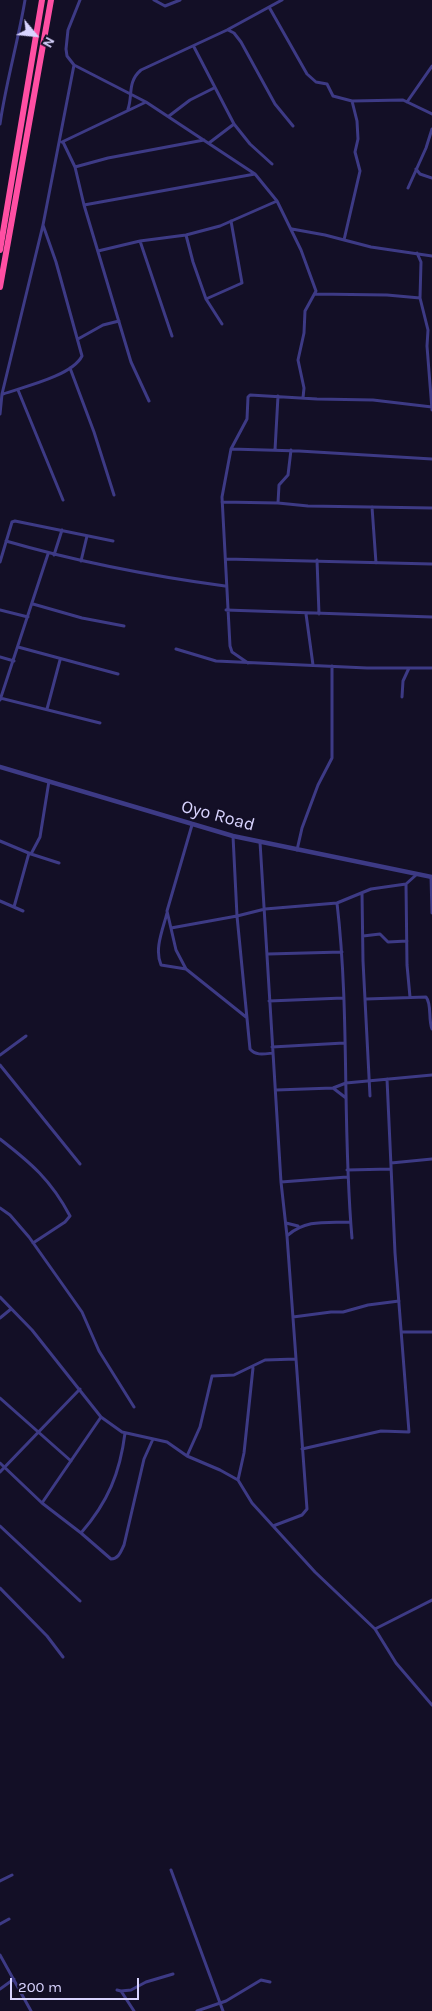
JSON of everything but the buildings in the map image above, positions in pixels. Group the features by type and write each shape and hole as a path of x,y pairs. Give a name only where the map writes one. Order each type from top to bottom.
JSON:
{"highway":[{"path":"0,250 42,0"},
{"path":"0,287 51,0"}],"street":[{"path":"0,124 25,0"},
{"path":"80,0 68,30 66,49 67,56 74,65 115,87 130,92 255,174 277,202 292,229 316,286 315,294 305,311 304,333 298,360 304,388 303,398"},
{"path":"154,0 165,6 180,0"},
{"path":"128,109 134,78 141,70 194,47 282,0"},
{"path":"269,7 307,74 316,82 327,84 333,96 352,101 403,100 432,114"},
{"path":"227,30 234,33 241,42 275,104 293,126"},
{"path":"194,47 234,124 250,144 272,164"},
{"path":"0,414 2,394 61,143 74,65"},
{"path":"407,102 432,66"},
{"path":"0,88 5,93"},
{"path":"169,116 190,100 214,88"},
{"path":"344,240 360,171 355,152 358,139 357,121 352,101"},
{"path":"61,143 128,109 146,102"},
{"path":"209,143 234,124"},
{"path":"408,188 426,148 432,129"},
{"path":"75,167 108,158 204,140"},
{"path":"61,143 75,167 84,205 130,362 149,401"},
{"path":"416,169 420,174 432,178"},
{"path":"84,205 255,174"},
{"path":"98,251 140,241 186,235 220,226 277,202"},
{"path":"206,299 242,283 232,221"},
{"path":"2,394 34,386 70,368 82,356 43,225"},
{"path":"292,229 371,248 431,254"},
{"path":"186,235 206,299 222,324"},
{"path":"140,241 172,336"},
{"path":"248,663 232,652 230,646 226,610 226,559 222,502 231,450 247,419 248,396 373,400 432,408 427,346 430,330 420,298 420,262 417,253"},
{"path":"315,294 387,295 420,298"},
{"path":"78,339 103,324 119,321"},
{"path":"70,368 94,432 114,495"},
{"path":"18,390 63,500"},
{"path":"275,450 278,396"},
{"path":"231,450 291,450 432,459"},
{"path":"278,503 279,485 288,475 291,450"},
{"path":"222,502 278,503 308,506 432,508"},
{"path":"372,507 376,563"},
{"path":"0,562 12,522 15,521 112,541"},
{"path":"54,555 62,530"},
{"path":"81,561 87,536"},
{"path":"6,541 48,554 81,561 173,579 225,586"},
{"path":"48,554 0,699 100,723"},
{"path":"226,559 432,564"},
{"path":"317,560 319,614"},
{"path":"32,604 82,618 124,626"},
{"path":"0,610 28,617"},
{"path":"226,610 432,617"},
{"path":"306,614 313,665"},
{"path":"18,647 60,660 118,674"},
{"path":"176,649 216,661 432,668"},
{"path":"0,657 14,661"},
{"path":"47,709 60,660"},
{"path":"297,850 302,828 318,785 332,758 332,666"},
{"path":"402,698 403,681 410,668"},
{"name":"Oyo Road","path":"0,767 233,836 432,877"},
{"path":"14,907 30,854 40,837 49,781"},
{"path":"186,969 161,965 158,958 159,944 192,825"},
{"path":"233,836 237,916 250,1049 253,1053 273,1053"},
{"path":"0,841 30,854 58,863"},
{"path":"260,842 281,1182 286,1223 306,1500 305,1512 273,1526"},
{"path":"171,928 265,909 337,904 371,889 406,884 416,875"},
{"path":"432,877 432,913"},
{"path":"406,884 410,997"},
{"path":"362,893 370,1096"},
{"path":"0,901 23,911"},
{"path":"337,904 342,952 347,1177 352,1238"},
{"path":"168,911 176,950 186,969 246,1017"},
{"path":"363,936 380,934 388,942 407,941"},
{"path":"268,954 342,952"},
{"path":"269,1001 343,998"},
{"path":"366,999 429,998 429,1022 432,1029"},
{"path":"0,1055 26,1036"},
{"path":"272,1047 344,1043"},
{"path":"0,1065 80,1164"},
{"path":"276,1090 333,1088 346,1083 432,1075"},
{"path":"302,1449 381,1431 409,1432 399,1301 387,1079"},
{"path":"333,1088 346,1098"},
{"path":"0,1139 33,1165 50,1184 70,1216 65,1222 33,1242"},
{"path":"391,1163 432,1159"},
{"path":"347,1170 391,1169"},
{"path":"281,1182 347,1177"},
{"path":"0,1208 10,1215 33,1242 82,1312 99,1351 134,1407"},
{"path":"286,1223 299,1226 313,1223 351,1222"},
{"path":"287,1236 299,1226"},
{"path":"0,1297 101,1416 125,1433 167,1442 187,1456 238,1480 252,1503 314,1572 375,1629 396,1663 432,1705"},
{"path":"293,1317 343,1312 368,1305 399,1301"},
{"path":"0,1318 11,1309"},
{"path":"402,1332 432,1332"},
{"path":"187,1456 200,1427 209,1394 210,1378 234,1375 265,1360 296,1359"},
{"path":"238,1480 244,1453 253,1367"},
{"path":"0,1472 80,1389"},
{"path":"0,1398 72,1461"},
{"path":"42,1503 101,1416"},
{"path":"81,1533 103,1504 117,1475 122,1459 125,1433"},
{"path":"0,1463 42,1503 111,1559 118,1557 130,1527 144,1459 153,1438"},
{"path":"0,1526 80,1601"},
{"path":"0,1588 47,1636 62,1657"},
{"path":"375,1629 432,1600"},
{"path":"171,1870 223,2011"},
{"path":"0,1881 12,1875"},
{"path":"0,1924 9,1919"},
{"path":"0,1955 31,2011"},
{"path":"134,2011 119,1990 131,1990 146,1982 172,1974"},
{"path":"0,1990 14,1980"},
{"path":"197,2011 226,2001 261,1980 270,1982"}]}
